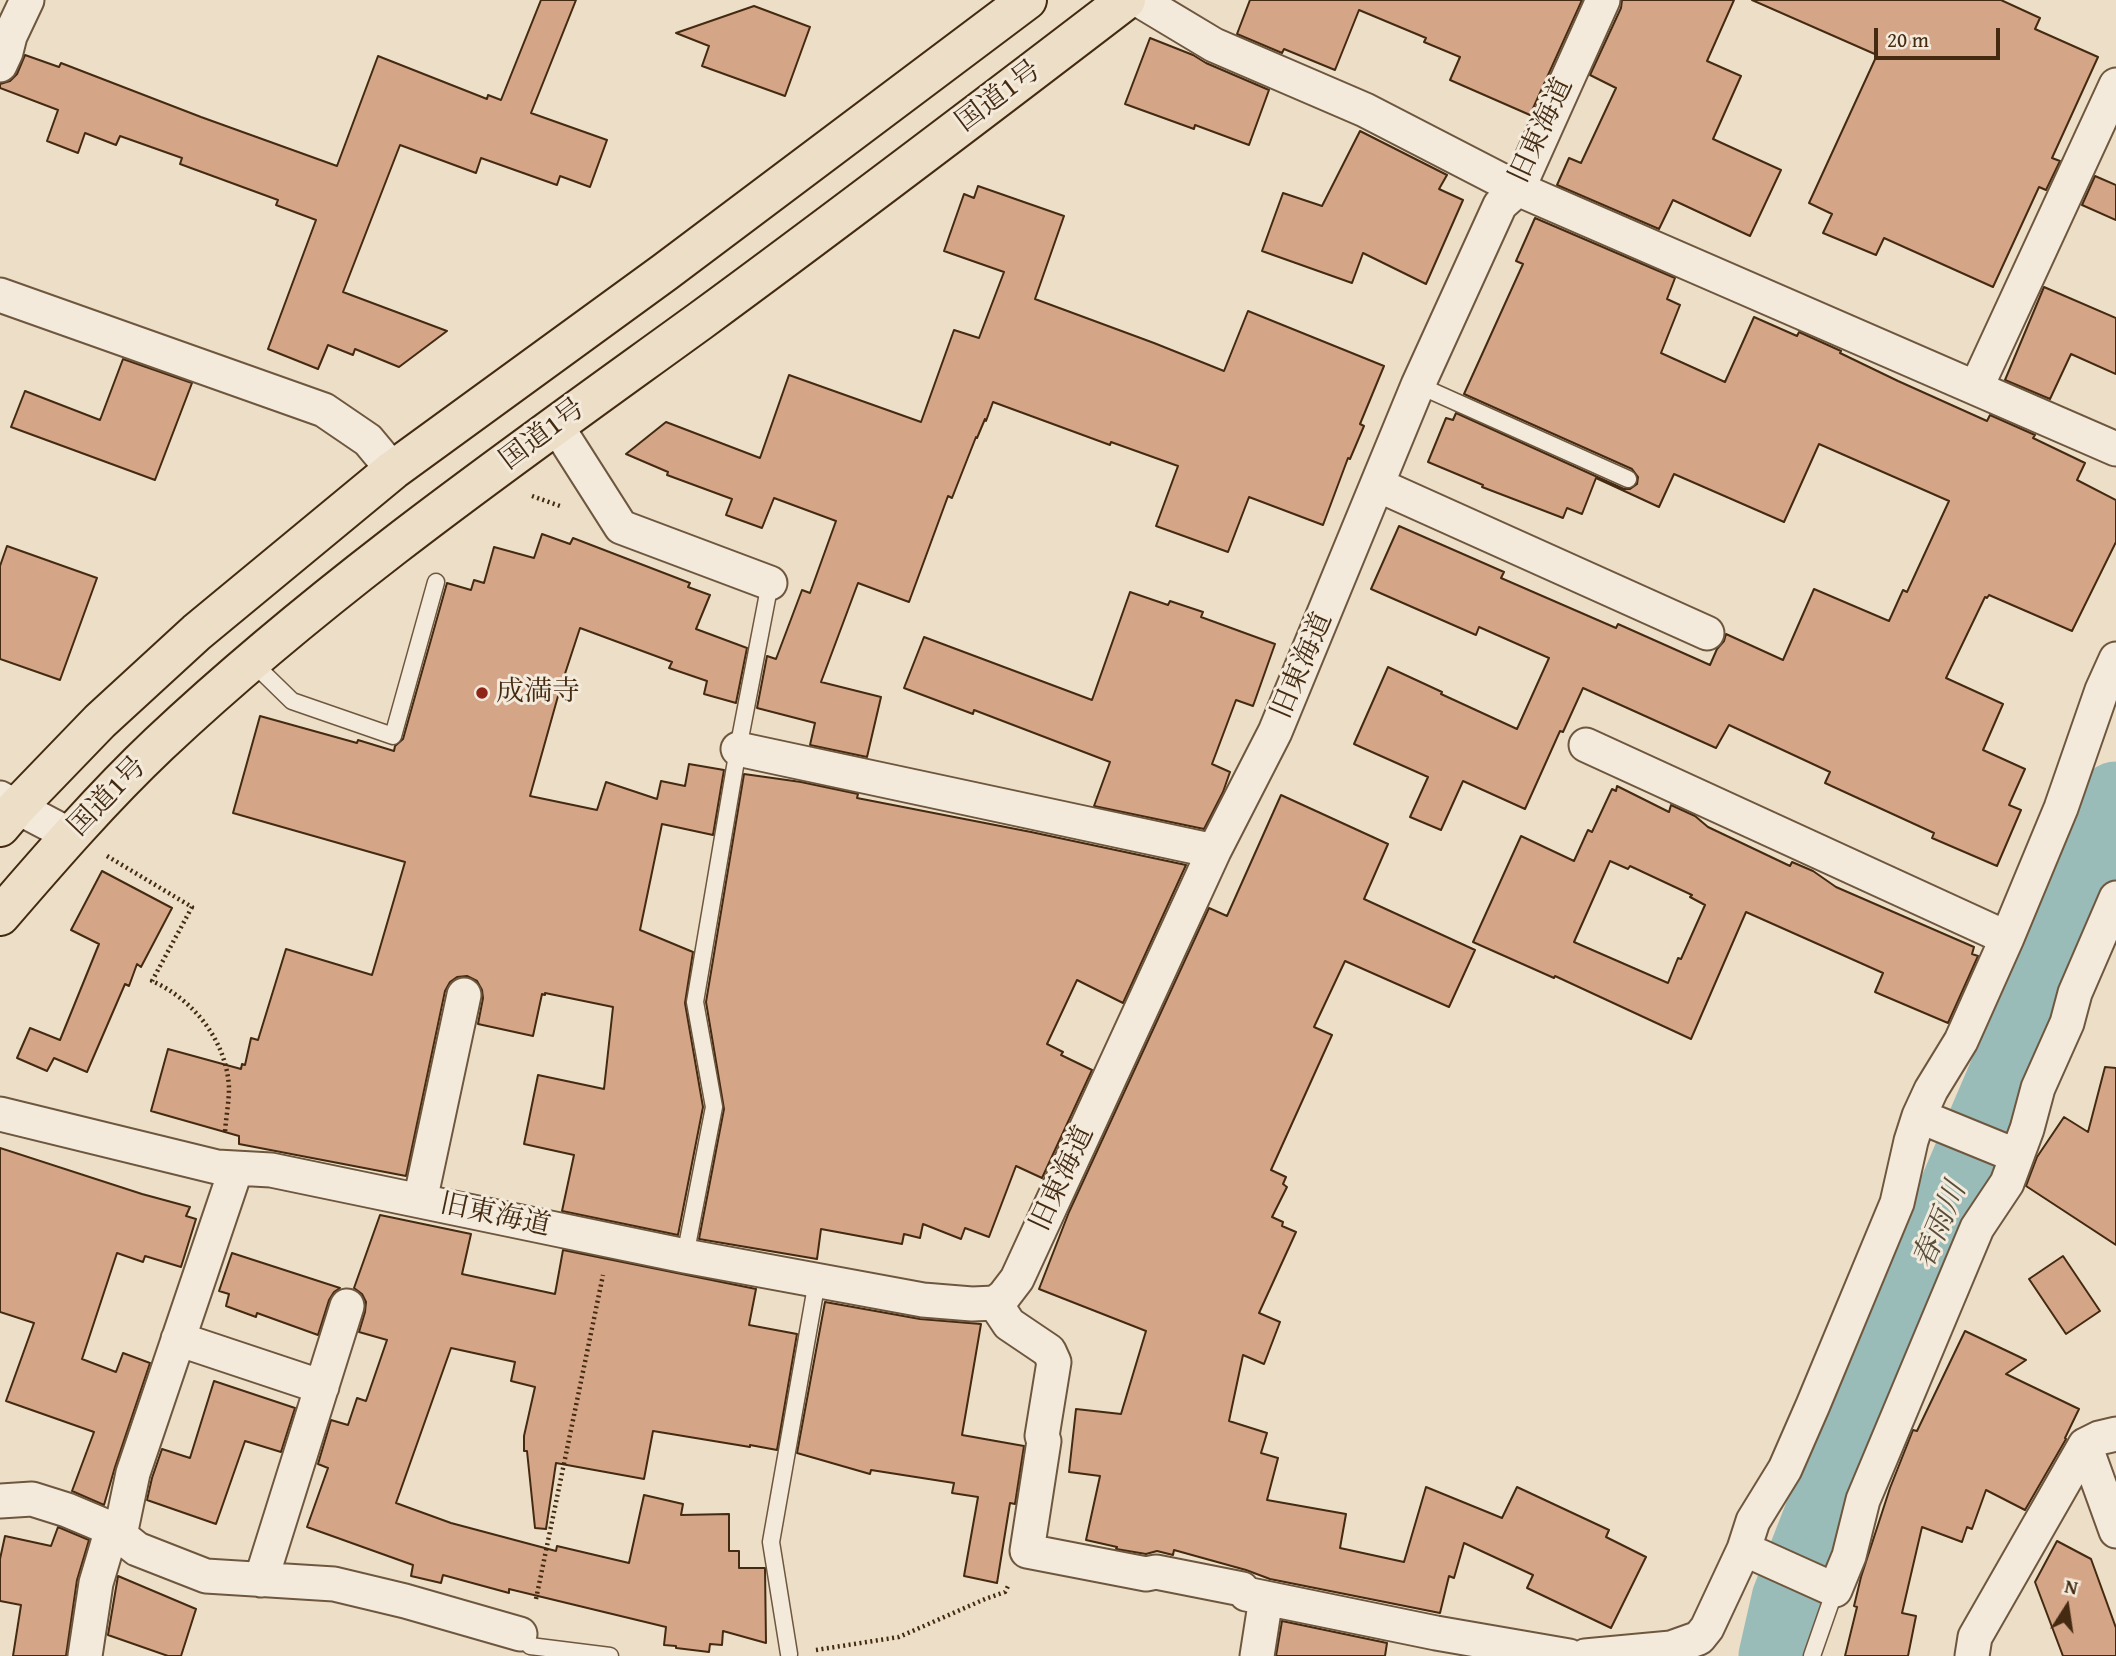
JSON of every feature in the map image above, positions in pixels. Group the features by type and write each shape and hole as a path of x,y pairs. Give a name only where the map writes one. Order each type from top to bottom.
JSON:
{"highway":[{"name":"国道1号","path":"6,811 197,632 393,470 665,272 1027,0"},
{"name":"国道1号","path":"0,916 70,835 158,746 252,662 359,574 1126,0"}],"street":[{"path":"0,65 27,0"},
{"path":"1139,0 1214,45 1364,110 1518,189 2116,449"},
{"name":"旧東海道","path":"0,1114 226,1168 271,1170 685,1256 923,1300 995,1303 1017,1279 1214,851 1275,732 1418,385 1500,205 1518,189 1603,0"},
{"path":"1976,388 2116,85"},
{"path":"0,295 324,410 368,440 393,470"},
{"path":"556,425 621,527 770,583"},
{"path":"1378,485 1707,633"},
{"path":"1585,1656 1671,1648 1699,1638 1751,1552 1754,1521 1785,1469 1802,1431 1897,1203 1911,1141 1929,1120 1931,1090 1961,1041 2007,938 2061,808 2102,690 2116,659"},
{"path":"1586,745 2007,938"},
{"path":"738,749 1214,851"},
{"path":"6,811 70,835"},
{"path":"1751,1552 1828,1588 1849,1556 1863,1500 1977,1228 2007,1183 2009,1153 2027,1129 2038,1088 2067,1023 2075,993 2116,898"},
{"path":"420,1200 464,995"},
{"path":"1929,1120 2009,1153"},
{"path":"85,1656 96,1583 116,1532 178,1339 226,1168"},
{"path":"995,1303 1009,1324 1049,1351 1054,1362 1027,1551 1146,1574 1156,1572 1242,1589 1246,1594 1436,1633 1569,1656"},
{"path":"261,1580 347,1306"},
{"path":"178,1339 322,1387"},
{"path":"1972,1656 1975,1637 2085,1445 2116,1434"},
{"path":"2085,1445 2116,1531"},
{"path":"0,1501 32,1499 66,1510 116,1532 137,1549 206,1576 334,1584 520,1634"},
{"path":"1257,1656 1266,1598"}],"lane":[{"path":"1418,385 1628,479"},
{"path":"252,662 292,701 393,736 436,582"},
{"path":"685,1256 713,1107 695,1002 738,749 770,583"},
{"path":"789,1654 771,1542 817,1281"},
{"path":"1812,1656 1828,1588"},
{"path":"520,1634 530,1646 610,1656"}],"path":[{"path":"70,835 192,907 152,981 189,1004 219,1047 229,1087 224,1135 226,1168"},
{"path":"520,1634 534,1610 610,1240"},
{"path":"789,1654 899,1637 1006,1592 1016,1553 1027,1551"}],"building":[{"path":"541,0 576,0 531,113 607,140 590,187 560,176 557,185 481,158 476,173 400,145 343,292 447,331 399,367 355,349 353,355 328,345 318,369 268,349 316,220 276,205 278,200 180,164 182,158 120,136 116,145 85,133 78,153 47,141 58,110 0,88 0,84 10,81 17,74 25,55 59,67 61,63 337,166 378,56 487,99 488,95 501,100"},
{"path":"1250,0 1582,0 1530,115 1450,80 1460,57 1424,42 1426,38 1359,10 1335,70 1284,49 1282,53 1237,34"},
{"path":"1622,0 1734,0 1707,61 1741,76 1713,139 1781,170 1750,236 1673,200 1659,229 1557,185 1569,158 1581,163 1616,88 1590,75 1621,8"},
{"path":"1752,0 2001,0 2040,18 2035,29 2098,57 2052,158 2060,161 2046,190 2039,187 1993,287 1884,238 1876,255 1823,233 1832,214 1809,203 1877,55"},
{"path":"754,6 810,27 785,96 702,66 709,46 676,33"},
{"path":"1150,38 1269,90 1249,145 1125,104"},
{"path":"1360,131 1447,175 1439,189 1463,200 1426,284 1363,253 1352,283 1262,251 1283,193 1322,206"},
{"path":"2095,176 2116,185 2116,220 2082,205"},
{"path":"978,186 1064,216 1035,299 1224,371 1248,311 1384,366 1360,424 1364,426 1350,459 1348,458 1323,525 1249,497 1228,552 1156,526 1178,466 1111,442 1110,445 993,402 952,498 948,496 909,602 858,583 821,682 881,697 867,757 810,745 815,723 757,708 767,656 776,659 802,590 810,593 836,521 774,498 762,528 726,515 732,499 667,475 668,472 626,454 666,422 760,458 789,375 921,422 954,330 979,338 1004,272 944,251 964,194 974,198"},
{"path":"1535,218 1675,278 1667,299 1680,305 1661,353 1725,382 1754,317 1797,336 1799,332 1987,421 1990,415 2035,435 2033,438 2085,463 2077,480 2116,500 2116,542 2072,631 1989,595 1985,597 1946,678 2003,704 1983,750 2025,769 2009,805 2021,810 1997,866 1932,838 1934,833 1825,783 1830,772 1729,725 1716,748 1583,688 1563,732 1560,731 1525,809 1463,781 1441,830 1410,817 1428,777 1354,744 1388,667 1517,729 1549,658 1479,627 1476,635 1371,589 1399,526 1504,572 1501,578 1616,628 1618,624 1710,665 1726,634 1783,660 1814,589 1889,621 1903,590 1907,592 1949,501 1819,444 1784,522 1674,474 1659,507 1596,478 1582,514 1567,508 1563,518 1482,487 1483,485 1428,462 1446,418 1453,420 1456,413 1624,489 1630,489 1637,484 1638,477 1632,469 1464,394 1523,264 1516,261"},
{"path":"2044,287 2116,318 2116,374 2071,354 2050,399 2005,380"},
{"path":"123,359 192,383 155,480 11,427 25,391 100,420"},
{"path":"542,534 570,544 573,538 690,583 688,587 710,595 696,629 747,648 736,703 704,694 707,681 669,668 672,662 580,628 530,796 597,810 606,782 657,799 661,781 685,786 689,764 724,770 713,835 662,824 640,930 693,952 685,1003 703,1107 678,1235 562,1211 574,1155 524,1144 538,1075 604,1089 613,1007 542,994 533,1036 478,1024 483,998 477,981 467,976 457,977 450,982 445,991 406,1176 239,1144 239,1136 151,1111 168,1049 241,1069 242,1064 245,1065 251,1038 258,1040 286,949 372,975 405,862 233,813 260,716 394,751 395,746 403,739 447,583 471,590 474,580 484,583 494,547 534,558"},
{"path":"7,546 97,578 60,680 0,659 0,566"},
{"path":"1130,592 1168,605 1170,601 1203,612 1201,617 1275,644 1253,706 1236,700 1212,764 1230,772 1204,829 1094,806 1110,762 974,710 973,714 904,688 924,637 1092,700"},
{"path":"744,774 801,782 858,794 857,798 1186,865 1123,1003 1077,980 1047,1044 1063,1052 1061,1055 1092,1070 1042,1178 1016,1166 989,1237 965,1228 961,1239 923,1224 920,1238 904,1234 902,1244 821,1229 817,1259 699,1239 724,1109 706,1002"},
{"path":"1617,786 1669,812 1671,805 1695,816 1708,827 1790,866 1792,862 1813,871 1836,887 1974,947 1972,954 1978,956 1948,1023 1875,992 1883,973 1746,912 1691,1039 1555,976 1554,978 1473,942 1521,836 1574,861 1588,830 1592,832 1612,789 1616,791","holes":["1610,861 1628,869 1630,866 1692,895 1690,897 1705,905 1668,983 1574,942"]},
{"path":"1281,795 1388,844 1364,899 1475,950 1449,1007 1345,961 1314,1027 1332,1035 1271,1170 1286,1177 1283,1184 1287,1187 1272,1217 1283,1222 1282,1226 1296,1232 1259,1313 1280,1322 1264,1364 1243,1355 1229,1421 1267,1433 1261,1453 1278,1458 1267,1500 1346,1514 1340,1548 1404,1562 1426,1487 1502,1518 1517,1487 1609,1530 1606,1537 1646,1557 1611,1628 1527,1588 1533,1575 1464,1543 1454,1578 1449,1576 1440,1613 1270,1579 1174,1550 1173,1555 1157,1551 1146,1554 1086,1540 1100,1476 1069,1472 1076,1409 1121,1414 1146,1331 1039,1289 1069,1212 1209,908 1227,916"},
{"path":"102,871 172,908 141,967 137,964 129,986 125,984 87,1072 54,1058 47,1071 17,1058 30,1028 60,1040 99,944 71,930"},
{"path":"2105,1067 2116,1068 2116,1245 2026,1186 2037,1157 2064,1117 2088,1132"},
{"path":"0,1148 190,1207 186,1216 196,1219 181,1267 145,1256 143,1262 117,1253 82,1359 116,1372 123,1353 150,1363 104,1505 72,1491 94,1432 6,1401 34,1323 0,1312"},
{"path":"380,1215 471,1234 462,1274 555,1294 563,1250 756,1289 749,1325 797,1334 777,1450 653,1431 644,1479 556,1463 546,1529 535,1528 527,1451 524,1451 524,1436 535,1387 511,1381 515,1362 451,1348 396,1503 451,1523 556,1551 557,1546 629,1563 644,1495 683,1504 681,1515 729,1514 729,1551 739,1551 739,1568 765,1568 766,1643 723,1631 722,1645 710,1644 709,1652 664,1645 666,1627 509,1589 509,1593 443,1575 441,1583 411,1576 413,1565 307,1527 328,1468 318,1464 331,1420 348,1425 357,1398 366,1401 387,1340 359,1332 366,1302 362,1294 354,1288"},
{"path":"232,1253 340,1288 329,1300 318,1335 257,1313 256,1317 226,1306 229,1294 219,1291"},
{"path":"2063,1256 2100,1311 2066,1334 2029,1279"},
{"path":"825,1302 920,1319 981,1324 962,1435 1024,1446 1015,1504 1010,1503 997,1583 964,1576 978,1497 952,1493 954,1483 871,1470 870,1474 797,1453"},
{"path":"1965,1331 2026,1360 2006,1374 2079,1409 2066,1439 2025,1510 1986,1490 1972,1529 1967,1527 1962,1542 1922,1527 1902,1613 1916,1616 1908,1656 1845,1656 1861,1577 1890,1488 1913,1430 1917,1431"},
{"path":"214,1381 295,1408 281,1452 245,1441 216,1524 147,1500 162,1449 190,1458"},
{"path":"58,1527 89,1540 77,1580 66,1656 13,1656 21,1605 0,1601 0,1559 5,1536 51,1546"},
{"path":"2057,1541 2091,1559 2116,1628 2116,1656 2063,1656 2035,1582"},
{"path":"118,1576 196,1609 181,1656 168,1656 108,1635"},
{"path":"1282,1621 1387,1643 1385,1656 1276,1656"}],"waterway":[{"name":"春雨川","path":"1776,1656 1789,1599 1862,1411 2016,1051 2059,924 2116,799"}],"place":[{"name":"成満寺","path":"482,693"}]}
